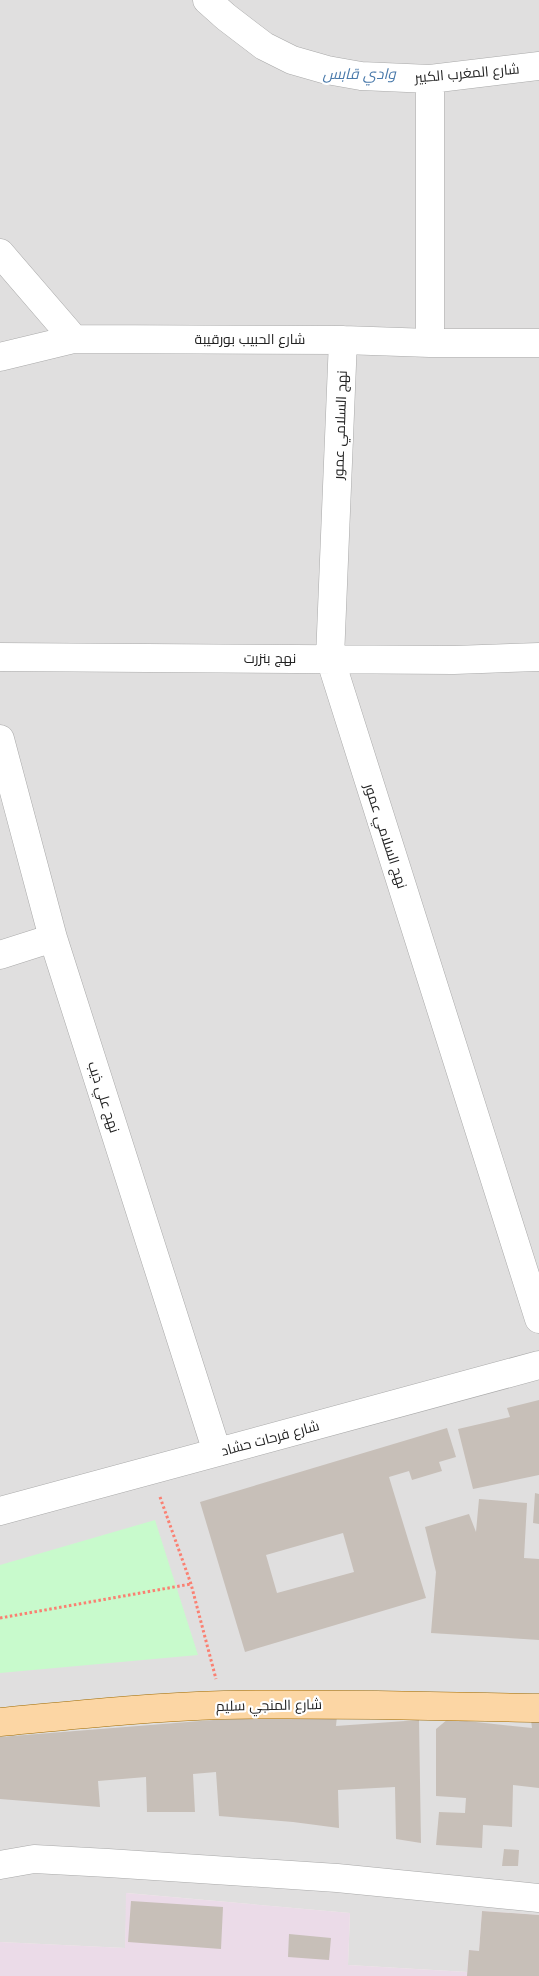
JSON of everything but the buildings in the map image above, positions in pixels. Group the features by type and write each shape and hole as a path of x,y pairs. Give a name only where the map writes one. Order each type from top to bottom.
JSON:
{"main road":[{"name":"شارع المنجي سليم","path":"0,1722 223,1705 404,1705 539,1708"}],"street":[{"name":"شارع المغرب الكبير","path":"207,0 264,46 292,60 327,70 361,76 430,79 539,66"},
{"path":"430,79 430,343"},
{"path":"0,253 74,338"},
{"name":"شارع الحبيب بورقيبة","path":"0,357 74,338 539,343"},
{"name":"نهج السلامي عمور","path":"343,340 330,658 539,1318"},
{"name":"نهج بنزرت","path":"0,657 454,660 539,658"},
{"name":"نهج علي ذيب","path":"0,740 53,938 217,1452"},
{"path":"0,956 53,938"},
{"name":"شارع فرحات حشاد","path":"0,1511 539,1365"},
{"path":"0,1865 34,1859 108,1863 337,1878 539,1898"}],"path":[{"path":"150,1470 191,1584 223,1705"},
{"path":"0,1618 191,1584"}],"shaded area":[{"path":"0,0 539,0 539,1915 482,1911 479,1951 468,1972 348,1965 350,1913 127,1893 125,1948 0,1942"},
{"path":"126,1893 350,1913 348,1965 467,1972 469,1950 479,1951 482,1911 539,1915 539,1976 0,1976 0,1942 125,1948"}],"green space":[{"path":"155,1520 198,1655 0,1673 0,1565"}],"water label":[{"name":"وادي قابس","path":"359,73"}]}
